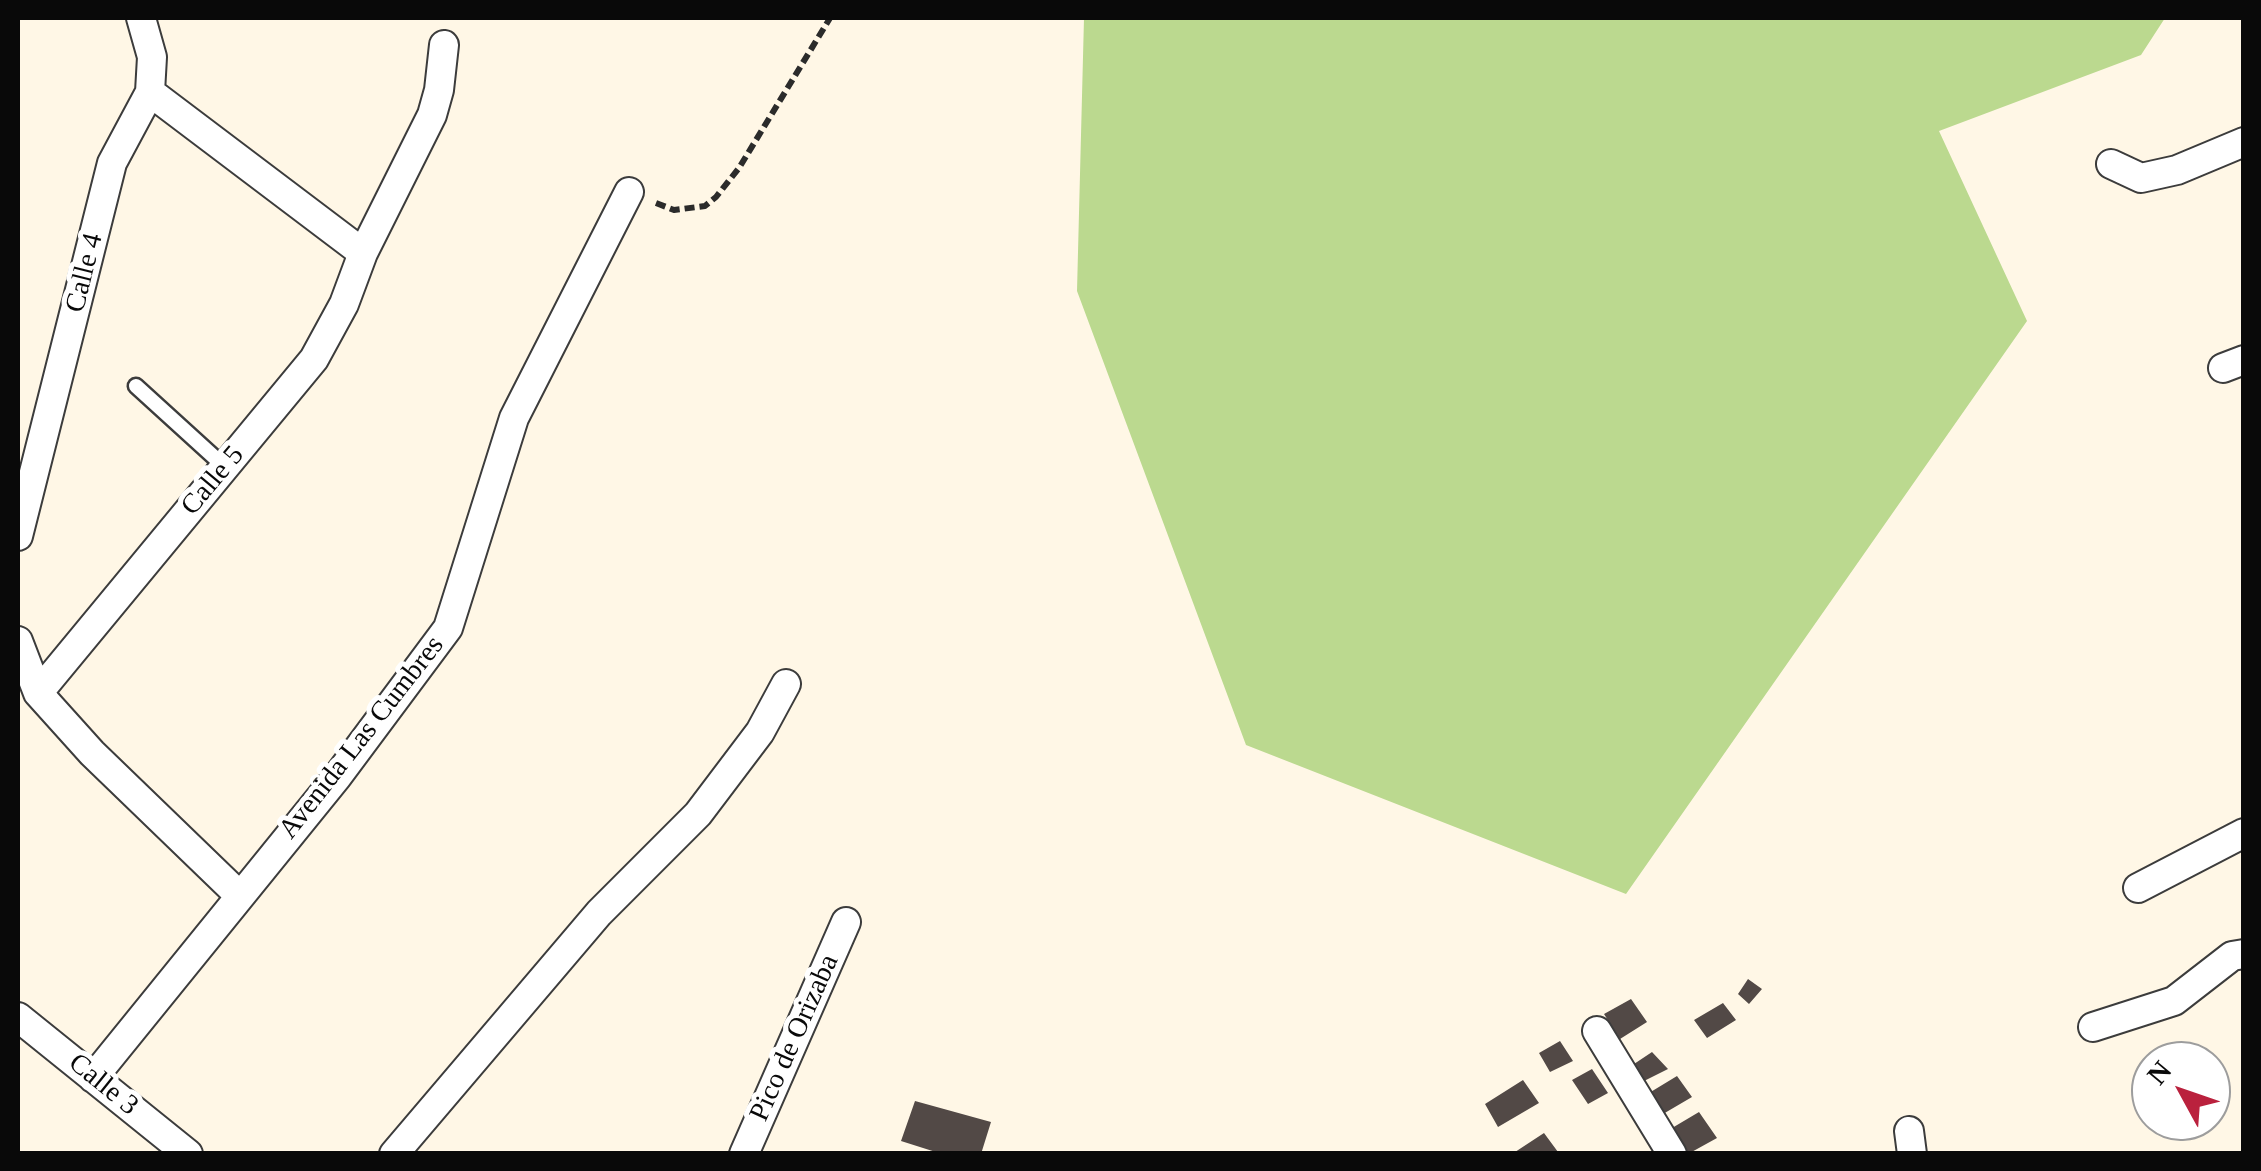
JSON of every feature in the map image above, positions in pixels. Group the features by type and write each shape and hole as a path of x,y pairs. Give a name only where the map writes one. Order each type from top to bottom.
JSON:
{"street":[{"path":"141,18 152,57 150,92 362,253"},
{"name":"Calle 5","path":"38,693 314,359 344,304 362,253 432,115 440,90 444,45"},
{"name":"Calle 4","path":"18,536 112,163 150,92"},
{"path":"2111,164 2141,178 2177,170 2244,142"},
{"name":"Avenida Las Cumbres","path":"93,1078 336,777 448,628 514,418 629,192"},
{"path":"18,642 38,693 92,752 239,895"},
{"path":"394,1154 598,912 698,814 760,732 786,684"},
{"path":"2138,888 2244,833"},
{"name":"Pico de Orizaba","path":"744,1154 846,922"},
{"path":"2093,1026 2174,1002 2232,956 2244,954"},
{"name":"Calle 3","path":"18,1016 188,1154"},
{"path":"1597,1031 1672,1154"}],"lane":[{"path":"136,386 224,467"}],"path":[{"path":"629,192 674,210 705,206 716,197 739,168 830,18"}],"green space":[{"path":"1084,18 2165,18 2141,55 1939,131 2027,321 1626,894 1246,745 1077,291"}],"building":[{"path":"1748,979 1762,989 1749,1004 1738,994"},
{"path":"1631,999 1647,1022 1620,1039 1604,1014"},
{"path":"1723,1003 1736,1020 1707,1038 1694,1020"},
{"path":"1560,1041 1573,1061 1550,1072 1539,1053"},
{"path":"1652,1052 1668,1069 1644,1081 1634,1064"},
{"path":"1592,1069 1608,1093 1588,1104 1572,1080"},
{"path":"1677,1076 1692,1097 1663,1114 1649,1093"},
{"path":"1523,1080 1539,1103 1498,1127 1485,1104"},
{"path":"915,1101 991,1122 981,1154 942,1154 901,1141"},
{"path":"1699,1112 1717,1138 1681,1154 1667,1131"},
{"path":"1544,1133 1558,1152 1512,1154"}]}
